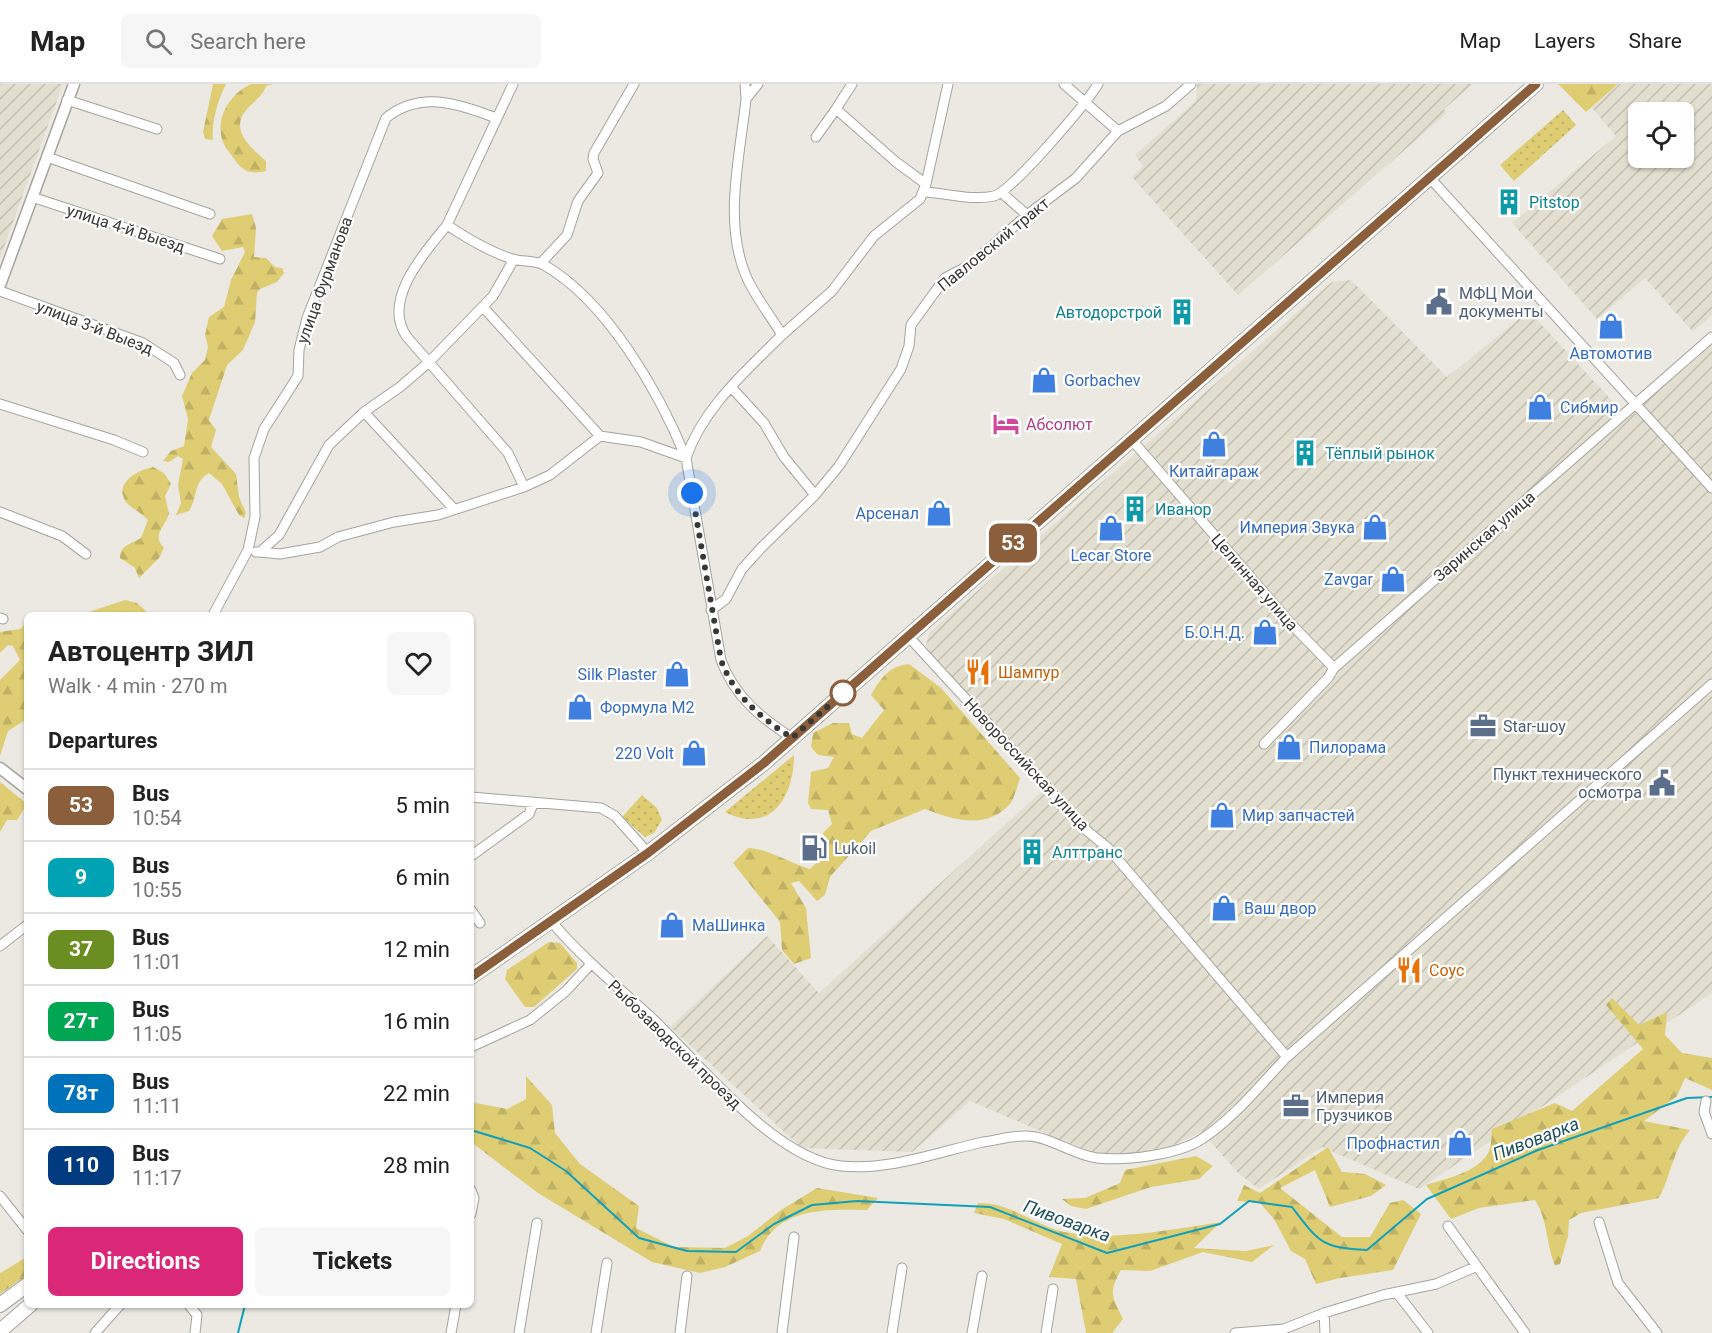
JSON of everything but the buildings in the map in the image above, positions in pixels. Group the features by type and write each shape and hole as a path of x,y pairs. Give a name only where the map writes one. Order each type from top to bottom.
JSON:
{"main road":[{"path":"474,975 648,853 792,738 1536,84"},
{"path":"2,1303 24,1287"},
{"path":"0,1331 20,1314 17,1306 2,1303"}],"street":[{"path":"0,285 74,84"},
{"path":"513,84 447,225 424,254 404,289 398,315 401,329 508,453 524,487"},
{"path":"542,263 567,235 578,201 598,173 593,159 594,153 634,84"},
{"path":"745,84 746,99 734,207 739,255 747,278 782,335"},
{"path":"746,99 758,84"},
{"path":"816,137 852,84"},
{"path":"686,458 694,434 731,387 782,335 832,291 874,236 915,205 925,188 948,84"},
{"path":"1064,84 1119,131"},
{"path":"836,109 925,188 981,197 1002,193 1087,103 1098,84"},
{"name":"Павловский тракт","path":"711,610 726,599 742,569 760,548 815,495 838,466 901,369 909,346 911,325 945,278 970,266 1027,215 1076,178 1119,131 1166,106 1191,84"},
{"path":"67,100 157,129"},
{"name":"улица Фурманова","path":"215,612 248,550 255,517 252,470 257,447 268,420 298,376 299,350 307,318 386,118 410,106 453,102 496,118"},
{"path":"47,157 210,214"},
{"path":"1430,178 1712,488"},
{"path":"1002,193 1027,215"},
{"name":"улица 4-й Выезд","path":"32,196 220,259"},
{"path":"447,225 476,244 513,259 542,263 580,294 636,360 667,411 686,458 711,610 721,660 728,680 761,719 792,738"},
{"path":"260,552 279,535 329,445 364,412 400,387 429,362 493,296 513,259"},
{"name":"улица 3-й Выезд","path":"0,291 143,343 168,358 180,375"},
{"path":"483,307 600,436 641,442 686,458"},
{"name":"Заринская улица","path":"1264,744 1328,678 1334,668 1712,337"},
{"path":"731,387 764,423 784,457 815,495"},
{"path":"0,404 114,440 143,452"},
{"path":"364,412 454,509"},
{"path":"248,550 280,554 320,547 338,537 454,509 524,487 550,475 600,436"},
{"name":"Целинная улица","path":"1132,440 1292,625 1334,668"},
{"path":"0,512 62,536 86,554"},
{"name":"Новороссийская улица","path":"908,636 1086,830 1108,848 1287,1057"},
{"name":"Рыбозаводской проезд","path":"551,921 591,964 653,1019 728,1098 801,1154 841,1166 866,1166 1030,1136 1094,1158 1131,1160 1166,1152 1201,1140 1287,1057 1712,684"},
{"path":"0,768 24,787"},
{"path":"474,797 601,808 615,816 648,853"},
{"path":"474,854 529,814 533,804"},
{"path":"474,914 480,923"},
{"path":"0,946 24,927"},
{"path":"474,1046 530,1020 566,991 591,964"},
{"path":"1706,1101 1704,1112 1712,1134"},
{"path":"0,1196 24,1226"},
{"path":"1599,1222 1618,1283 1658,1333"},
{"path":"519,1333 537,1223"},
{"path":"1448,1226 1475,1267 1525,1333"},
{"path":"782,1333 794,1237"},
{"path":"596,1333 607,1263"},
{"path":"1235,1333 1284,1329 1324,1313 1436,1284 1475,1267"},
{"path":"892,1333 902,1268"},
{"path":"680,1333 687,1276"},
{"path":"972,1333 982,1276"},
{"path":"1046,1333 1053,1289"},
{"path":"1397,1293 1428,1333"},
{"path":"95,1333 117,1308"},
{"path":"191,1308 197,1315 195,1333"},
{"path":"451,1333 455,1308"},
{"path":"1324,1313 1325,1333"}],"shaded area":[{"path":"0,84 63,84 0,258"},
{"path":"1197,84 1473,84 1444,109 1446,114 1238,295 1132,177 1143,166 1135,155 1196,101"},
{"path":"1619,84 1712,84 1712,315 1693,332 1645,278 1597,319 1512,223 1616,136 1592,108"},
{"path":"1351,280 1447,377 1529,311 1627,417 1712,343 1712,993 1419,1189 1322,1147 1259,1189 1238,1173 1202,1132 1165,1149 1134,1154 1092,1153 970,1101 912,1152 802,1148 670,1027 767,936 819,993 1051,783 931,654 926,646 929,633 1332,282"}],"green space":[{"path":"213,84 226,84 216,112 213,140 205,139 203,132"},
{"path":"251,84 273,84 266,86 242,116 240,123 248,144 266,161 266,171 259,172 248,171 240,166 223,143 221,133 223,114 228,105 234,96"},
{"path":"1558,84 1618,84 1586,112"},
{"path":"1563,110 1576,125 1514,181 1500,165"},
{"path":"252,214 256,228 254,257 266,258 275,267 282,268 284,273 277,282 260,289 257,293 255,322 243,350 227,365 209,420 216,430 211,447 236,474 239,497 246,513 244,518 239,515 222,484 209,473 200,481 189,511 176,515 181,503 178,485 183,459 178,456 169,462 163,461 171,451 184,446 188,419 182,396 192,373 205,360 208,347 205,335 209,317 224,307 231,280 245,252 243,247 222,251 212,236 222,219"},
{"path":"153,467 164,473 171,484 165,496 169,514 159,535 160,543 164,548 159,558 139,578 135,568 120,558 120,554 127,545 141,538 148,520 126,502 123,489 125,483 134,474"},
{"path":"125,600 137,603 147,612 89,612"},
{"path":"24,625 24,721 8,731 0,756 0,680 20,660 13,646 8,645 0,653 0,632 20,629"},
{"path":"909,664 941,688 1020,778 1014,795 1009,805 990,818 969,821 947,817 925,809 871,831 830,877 825,895 817,901 799,881 791,883 806,908 811,958 794,964 782,950 780,922 733,863 748,848 764,851 810,869 827,853 819,837 832,824 828,810 811,809 808,803 811,772 828,768 834,757 818,755 811,747 813,733 833,723 849,723 852,734 862,738 884,710 871,695 882,678 891,670"},
{"path":"794,755 790,785 776,808 767,815 755,819 741,818 725,812"},
{"path":"0,782 24,802 24,809 17,820 7,820 0,832"},
{"path":"642,795 657,808 662,820 654,833 645,837 622,817"},
{"path":"549,942 560,943 577,963 577,969 534,1007 525,1007 505,979 507,970"},
{"path":"1612,998 1639,1025 1667,1012 1665,1035 1682,1053 1712,1058 1712,1090 1685,1078 1677,1096 1644,1121 1690,1130 1676,1154 1659,1198 1581,1213 1569,1220 1568,1236 1560,1264 1555,1266 1543,1216 1535,1200 1479,1208 1451,1219 1426,1185 1460,1174 1483,1160 1491,1145 1492,1129 1555,1103 1572,1111 1643,1049 1606,1005"},
{"path":"526,1076 552,1105 555,1133 580,1164 639,1206 636,1228 674,1247 725,1248 748,1236 781,1210 817,1188 878,1198 867,1210 820,1211 791,1218 778,1226 760,1251 725,1267 700,1273 652,1262 538,1193 474,1144 474,1103 507,1109 526,1099"},
{"path":"1328,1147 1342,1172 1365,1174 1386,1185 1371,1196 1330,1207 1315,1170 1280,1188 1342,1237 1370,1237 1390,1203 1403,1200 1421,1214 1393,1270 1316,1284 1305,1259 1291,1251 1274,1219 1260,1203 1237,1201 1244,1185 1260,1193"},
{"path":"1196,1156 1213,1166 1199,1179 1151,1187 1086,1209 1071,1206 1062,1199 1085,1198 1120,1183 1125,1170"},
{"path":"978,1203 1002,1207 1046,1226 1070,1233 1127,1235 1221,1222 1194,1248 1246,1251 1274,1245 1252,1262 1203,1252 1150,1271 1121,1270 1114,1284 1113,1294 1123,1319 1112,1333 1086,1333 1076,1279 1049,1277 1062,1244 1004,1219 974,1213"},
{"path":"24,1259 24,1277 0,1294 0,1273"}],"waterway":[{"name":"Пивоварка","path":"474,1131 530,1148 566,1171 639,1238 687,1251 736,1252 774,1224 812,1205 857,1201 990,1207 1107,1253 1220,1224 1249,1201 1292,1207 1322,1241 1330,1245 1367,1250 1427,1199 1538,1150 1687,1098 1712,1097"},
{"name":"Пивоварка","path":"238,1333 244,1308"}],"bus line":[{"name":"53","path":"474,975 648,853 764,763 1536,84"}],"place":[{"name":"Pitstop","path":"1509,202"},
{"name":"МФЦ Мои документы","path":"1439,302"},
{"name":"Автодорстрой","path":"1182,312"},
{"name":"Автомотив","path":"1611,326"},
{"name":"Gorbachev","path":"1044,380"},
{"name":"Сибмир","path":"1540,407"},
{"name":"Абсолют","path":"1006,424"},
{"name":"Китайгараж","path":"1214,444"},
{"name":"Тёплый рынок","path":"1305,453"},
{"name":"Иванор","path":"1135,509"},
{"name":"Арсенал","path":"939,513"},
{"name":"Империя Звука","path":"1375,527"},
{"name":"Lecar Store","path":"1111,528"},
{"name":"Zavgar","path":"1393,579"},
{"name":"Б.О.Н.Д.","path":"1265,632"},
{"name":"Шампур","path":"978,672"},
{"name":"Silk Plaster","path":"677,674"},
{"name":"Формула М2","path":"580,707"},
{"name":"Star-шоу","path":"1483,726"},
{"name":"Пилорама","path":"1289,747"},
{"name":"220 Volt","path":"694,753"},
{"name":"Пункт технического осмотра","path":"1662,783"},
{"name":"Мир запчастей","path":"1222,815"},
{"name":"Lukoil","path":"814,848"},
{"name":"Алттранс","path":"1032,852"},
{"name":"Ваш двор","path":"1224,908"},
{"name":"МаШинка","path":"672,925"},
{"name":"Соус","path":"1409,970"},
{"name":"Империя Грузчиков","path":"1296,1106"},
{"name":"Профнастил","path":"1460,1143"}],"route":[{"path":"692,493 711,610 721,660 728,680 761,719 792,738 843,693"}]}
